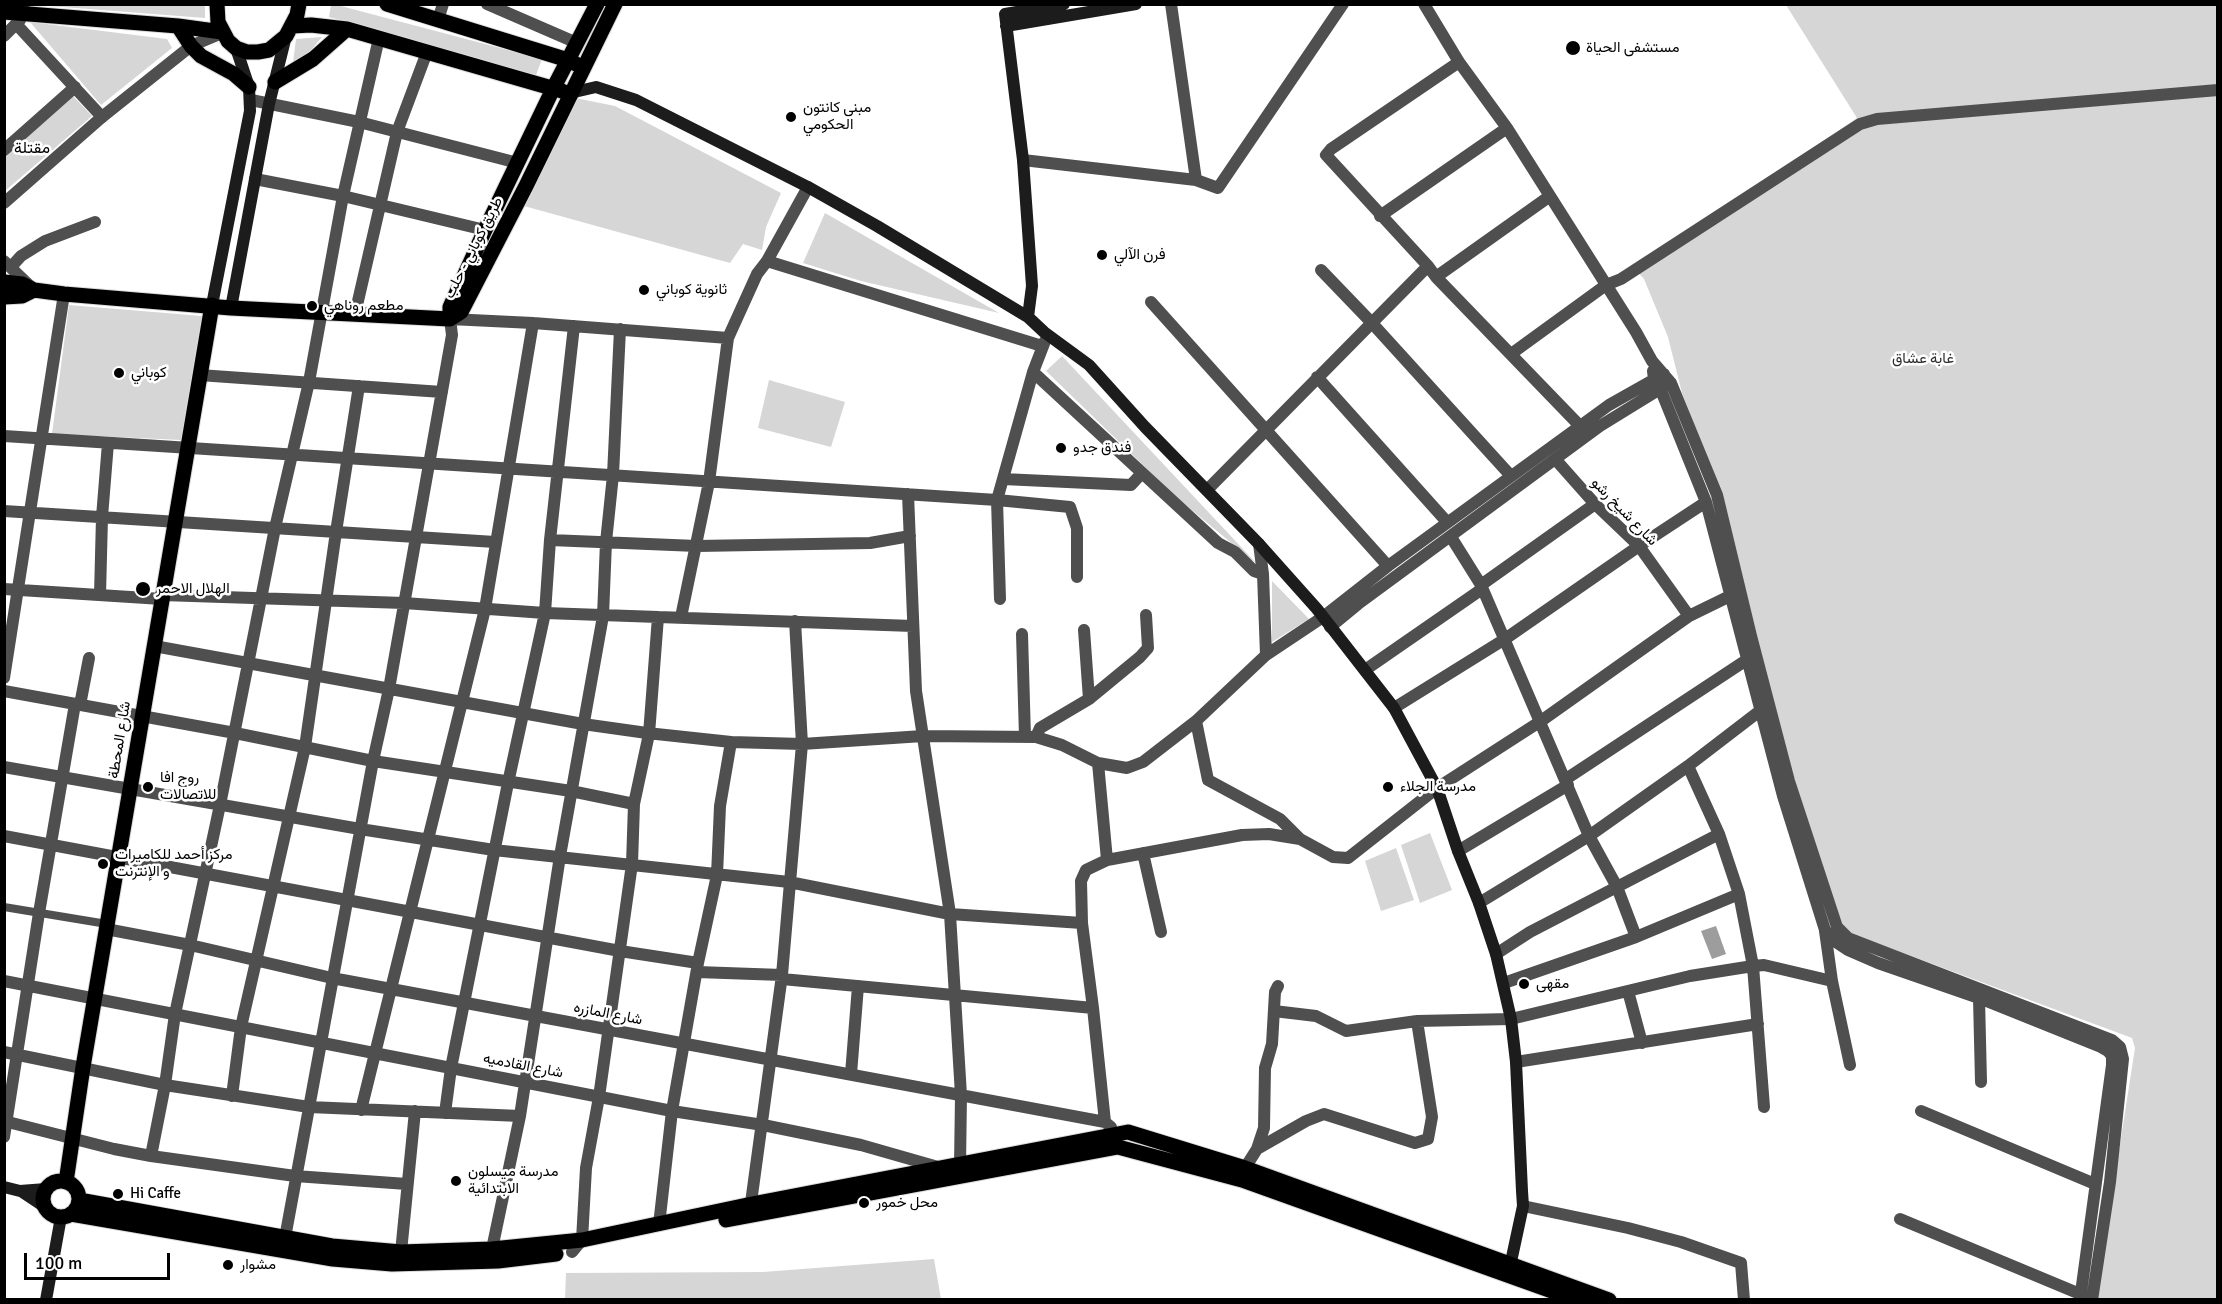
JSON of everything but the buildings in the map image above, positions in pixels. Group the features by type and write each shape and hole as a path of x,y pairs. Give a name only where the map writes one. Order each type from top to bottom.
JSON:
{"main road":[{"path":"212,305 250,93 236,48 222,33 218,22 217,4"},
{"path":"231,308 269,104 289,31 299,4"},
{"path":"387,4 568,60 583,68 596,87"},
{"name":"طريق كوباني - حلب","path":"450,319 450,307 485,230 597,4"},
{"name":"طريق كوباني - حلب","path":"450,319 461,312 615,4"},
{"path":"1005,20 1064,4"},
{"path":"1005,20 1136,4"},
{"path":"4,12 178,26 222,33"},
{"path":"1005,20 1023,160 1032,286 1028,317"},
{"path":"236,48 247,52 269,50 289,31 311,25 347,29 553,89 570,93 596,87 636,100 808,187 877,226 1028,317 1089,365 1145,427 1259,544 1326,622 1394,708 1437,788 1496,954 1511,1019 1516,1062 1523,1206 1510,1270"},
{"path":"178,26 191,46 201,56 234,74 250,93"},
{"path":"275,82 313,59 347,29"},
{"path":"4,282 22,284 34,290 64,294 231,308 450,319"},
{"path":"5,297 22,296 34,290"},
{"name":"شارع المحطة","path":"66,1182 83,1067 212,305"},
{"path":"79,1200 332,1246 401,1252 577,1246 659,1225 944,1174 1113,1134"},
{"path":"944,1174 960,1166 1113,1134 1243,1174 1510,1270 1610,1299"},
{"path":"4,1187 20,1191 46,1189 59,1181 76,1188 79,1200 75,1210 66,1215 46,1299"},
{"path":"45,1207 46,1189"},
{"path":"20,1191 49,1212 333,1259 392,1264 498,1261 750,1210"},
{"path":"1510,1270 1577,1299"}],"street":[{"path":"438,20 443,4"},
{"path":"487,4 577,43"},
{"path":"1171,4 1196,180"},
{"path":"1023,160 1196,180 1218,188 1342,4"},
{"path":"1424,4 1459,62 1507,128 1636,332 1717,495 1789,781 1838,927 1848,938 2112,1040 2120,1047 2123,1053 2110,1182 2084,1298"},
{"path":"4,36 21,14 75,87 102,117"},
{"path":"4,203 102,117 191,46 222,33"},
{"path":"151,1156 165,1085 175,1014 235,733 247,663 263,598 275,528 309,382 343,196 379,38"},
{"path":"355,314 397,132 427,52"},
{"path":"1459,62 1330,149 1326,155 1436,277 1580,426"},
{"path":"4,150 75,87"},
{"path":"1511,354 1606,285 1621,279 1860,124 1877,119 2217,90"},
{"path":"250,93 269,104 359,122 518,163"},
{"path":"1380,216 1507,128"},
{"path":"255,179 343,196 485,230"},
{"path":"681,617 709,482 728,338 757,274 767,261 808,187"},
{"path":"1436,277 1550,196"},
{"path":"34,290 8,264 45,241 95,222"},
{"path":"767,261 1042,346"},
{"path":"1207,490 1428,266"},
{"path":"1321,270 1511,476"},
{"path":"4,678 64,294"},
{"path":"1151,302 1388,566"},
{"path":"285,1238 360,829 389,689 452,335 450,319 728,338"},
{"path":"361,1110 485,609 533,323"},
{"path":"446,1113 451,1068 507,783 545,613 550,540 574,326"},
{"path":"492,1249 520,1116 560,856 603,616 620,329"},
{"path":"1000,599 997,500 1033,372 1048,334"},
{"path":"1033,372 1218,543 1235,552 1254,571 1263,574"},
{"path":"199,375 442,392"},
{"path":"1317,377 1447,522"},
{"path":"1326,622 1388,566 1608,405 1662,381"},
{"path":"154,646 583,724 650,734 731,742 802,744 923,736 1031,737 1062,745 1098,763 1127,768 1143,762 1196,721 1266,655 1368,597 1662,381"},
{"path":"1662,381 1706,502 1784,796 1825,930 1832,981 1850,1065"},
{"path":"232,1096 241,1027 305,747 359,386"},
{"path":"4,436 908,494 1070,507 1077,528 1077,577"},
{"path":"100,595 102,517 108,443"},
{"name":"شارع شيخ رشو","path":"1556,460 1595,504 1639,546 1689,616"},
{"path":"1003,479 1131,485 1142,474"},
{"path":"908,494 916,691 950,914 961,1095 960,1166"},
{"path":"1394,708 1505,639 1706,502"},
{"path":"1365,670 1595,504"},
{"path":"4,511 495,542"},
{"path":"550,540 697,546 870,543 910,536"},
{"path":"1451,537 1482,587 1589,836 1617,887 1636,937"},
{"path":"1259,544 1263,574 1266,655"},
{"path":"4,589 100,595 404,603 603,616 913,626"},
{"path":"1196,721 1208,780 1280,819 1300,839 1333,857 1348,858 1437,788 1541,721 1689,616 1730,596"},
{"path":"1031,737 1040,728 1089,699 1140,657 1148,648 1146,615"},
{"path":"577,1246 586,1168 599,1096 632,864 634,804 650,734 658,617"},
{"path":"750,1210 782,977 802,744 795,621"},
{"path":"1084,630 1089,699"},
{"path":"1022,634 1031,737"},
{"path":"4,1137 11,1054 27,985 77,704 89,658"},
{"path":"1458,851 1567,782 1748,659"},
{"path":"4,692 235,733 373,761 571,791 634,804"},
{"path":"1479,903 1589,836 1688,766 1761,710"},
{"path":"659,1225 672,1111 697,967 717,875 720,806 731,742"},
{"path":"1098,763 1107,860"},
{"path":"1688,766 1719,834 1739,894 1753,966 1764,1107"},
{"path":"4,767 494,850 789,882 950,914 1082,923"},
{"path":"1113,1134 1082,923 1081,881 1086,870 1107,860 1242,835 1269,834 1300,839"},
{"path":"1496,954 1530,932 1719,834"},
{"path":"4,836 697,967 858,986 1094,1008"},
{"path":"1143,853 1161,932"},
{"path":"1504,983 1636,937 1739,894"},
{"path":"4,907 107,926"},
{"name":"شارع المازره","path":"107,926 332,978 961,1095 1113,1134"},
{"path":"1825,930 1833,940 1868,959 1979,998 2101,1047 2112,1056 2084,1298"},
{"path":"1274,1011 1316,1016 1346,1032 1417,1021 1511,1019 1690,976 1753,966 1764,965 1832,981"},
{"name":"شارع القادميه","path":"4,981 672,1111 763,1125 861,1144 944,1174"},
{"path":"851,1074 858,986"},
{"path":"1243,1174 1257,1149 1264,1128 1264,1068 1272,1044 1275,992 1278,986"},
{"path":"1628,991 1642,1043"},
{"path":"1979,998 1981,1082"},
{"path":"1257,1149 1306,1121 1324,1114 1415,1143 1428,1139 1432,1118 1417,1021"},
{"path":"1516,1062 1758,1024"},
{"path":"11,1054 165,1085 309,1107 520,1116"},
{"path":"401,1252 415,1111"},
{"path":"1921,1111 2096,1184"},
{"path":"6,1121 114,1149 151,1156 295,1176 407,1184"},
{"path":"1523,1206 1628,1228 1681,1242 1741,1263 1744,1299"},
{"path":"1900,1219 2084,1298"}],"green space":[{"path":"37,5 205,5 205,18"},
{"path":"331,5 542,59 536,75 329,17"},
{"name":"غابة عشاق","path":"1786,5 2217,5 2217,1299 2096,1299 2135,1048 2132,1038 1841,930 1794,793 1720,493 1682,393 1668,337 1644,279 1634,268 1857,118"},
{"path":"30,22 167,39 172,48 101,105"},
{"path":"322,37 310,51 293,63 296,39"},
{"path":"73,96 92,116 5,191 4,157"},
{"path":"575,98 615,106 781,193 766,227 762,250 743,244 730,263 524,206"},
{"path":"825,213 999,313 861,281 803,263"},
{"path":"69,305 202,316 181,440 52,434"},
{"path":"1062,356 1258,565 1176,497 1046,371"},
{"path":"769,380 845,402 831,447 758,428"},
{"path":"1272,581 1309,619 1272,642"},
{"path":"1430,833 1452,890 1420,903 1401,845"},
{"path":"1396,848 1414,900 1381,911 1365,861"},
{"path":"934,1259 941,1299 565,1299 566,1273 763,1272"}],"shaded area":[{"path":"1716,926 1726,954 1712,959 1701,931"}],"place":[{"name":"مستشفى الحياة","path":"1573,48"},
{"name":"مبنى كانتون الحكومي","path":"791,117"},
{"name":"فرن الآلي","path":"1102,255"},
{"name":"ثانوية كوباني","path":"644,290"},
{"name":"مطعم روناهي","path":"312,306"},
{"name":"كوباني","path":"119,373"},
{"name":"فندق جدو","path":"1061,448"},
{"name":"الهلال الاحمر","path":"143,589"},
{"name":"روج افا للاتصالات","path":"148,787"},
{"name":"مدرسة الجلاء","path":"1388,787"},
{"name":"مركز أحمد للكاميرات و الإنترنت","path":"103,864"},
{"name":"مقهى","path":"1524,984"},
{"name":"مدرسة ميسلون الابتدائية","path":"456,1181"},
{"name":"Hi Caffe","path":"118,1194"},
{"name":"محل خمور","path":"864,1203"},
{"name":"مشوار","path":"228,1265"}],"district":[{"name":"مقتلة","path":"32,149"}]}
